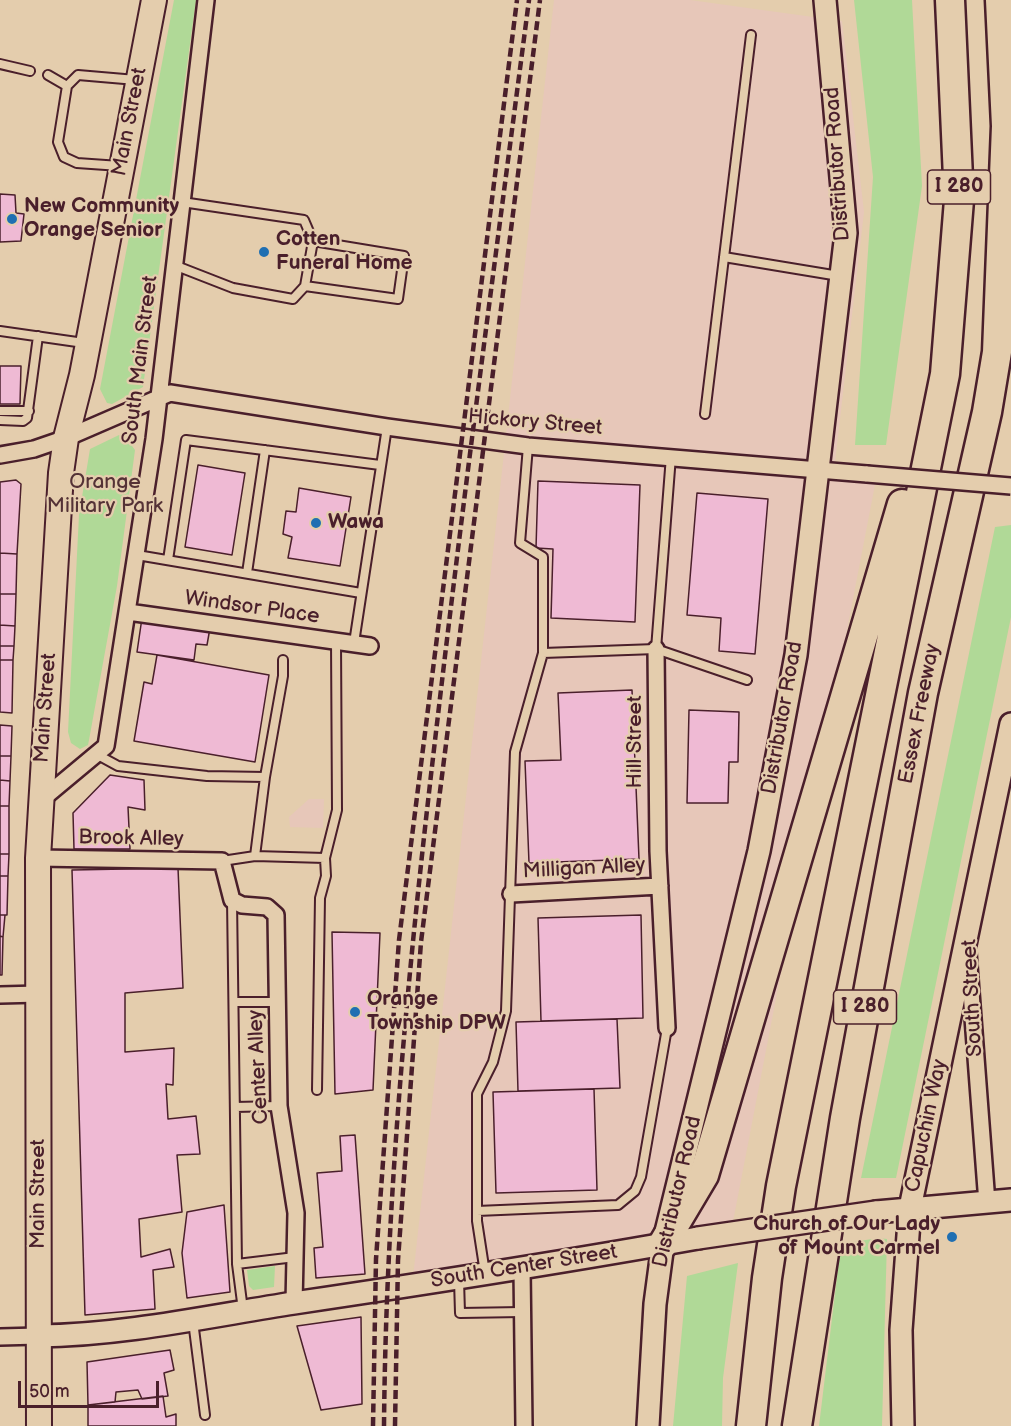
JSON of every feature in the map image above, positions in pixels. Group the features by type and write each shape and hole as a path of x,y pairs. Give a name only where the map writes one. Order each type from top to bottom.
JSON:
{"highway":[{"name":"Essex Freeway","path":"751,1426 767,1278 782,1186 945,374 959,200 950,0"},
{"name":"Essex Freeway","path":"797,1426 844,1118 921,704 987,412 997,352 1006,126 1000,0"},
{"path":"997,352 1011,289"},
{"path":"663,1244 704,1175 888,548 945,374"}],"main road":[{"name":"Main Street","path":"39,1426 38,858 61,473 66,438 88,343 154,0"},
{"name":"Distributor Road","path":"648,1426 655,1304 663,1244 759,851 796,655 846,233 825,0"},
{"name":"South Street","path":"967,937 1011,724"},
{"name":"Capuchin Way","path":"903,1426 901,1330 910,1208 967,937"},
{"name":"South Center Street","path":"38,1336 79,1336 522,1269 698,1238 876,1212 1011,1200"}],"street":[{"name":"South Main Street","path":"40,801 106,746 137,555 206,0"},
{"name":"Hickory Street","path":"0,455 34,449 66,438 170,393 387,427 528,446 671,456 1011,486"},
{"name":"Windsor Place","path":"128,612 370,646"},
{"name":"Hill Street","path":"656,649 660,886 668,1028"},
{"name":"Brook Alley","path":"38,858 222,861"},
{"path":"222,861 232,900"},
{"name":"Milligan Alley","path":"511,894 660,886"},
{"name":"Center Alley","path":"232,900 242,905 267,907 276,915 279,1106 296,1213 294,1304"},
{"name":"South Street","path":"967,937 987,1203"},
{"path":"0,994 39,994"},
{"path":"522,1269 524,1426"},
{"path":"0,1337 38,1336"}],"lane":[{"path":"705,414 751,35"},
{"path":"0,64 30,71"},
{"path":"48,75 67,86"},
{"path":"122,166 77,163 64,157 58,142 67,86 78,75 138,80"},
{"path":"174,265 233,288 293,299 304,286 313,241 304,220 182,202"},
{"path":"304,286 398,299 404,256 313,241"},
{"path":"724,257 840,276"},
{"path":"0,331 88,343"},
{"path":"0,420 23,420 29,411 38,336"},
{"path":"0,411 29,411"},
{"path":"354,643 387,427"},
{"path":"168,560 186,440 380,465"},
{"path":"485,1274 477,1211 477,1094 493,1062 506,1011 515,752 543,653 543,557 520,543 528,446"},
{"path":"247,573 265,450"},
{"name":"Hill Street","path":"656,649 671,456"},
{"path":"137,555 361,593"},
{"path":"317,1090 320,898 326,876 325,858 337,810 336,641"},
{"path":"543,653 656,649 747,680"},
{"path":"255,856 265,777 283,676 283,660"},
{"path":"96,754 118,766 207,776 265,777"},
{"path":"222,861 255,856 325,858"},
{"path":"232,900 237,1264 243,1311"},
{"path":"234,1002 277,1002"},
{"path":"477,1211 597,1208 624,1202 635,1191 641,1177 668,1028"},
{"path":"236,1107 279,1106"},
{"path":"237,1264 295,1257"},
{"path":"459,1278 460,1313 522,1312"},
{"path":"193,1319 205,1415"}],"shaded area":[{"path":"554,0 690,0 842,21 864,212 835,462 878,469 731,1232 412,1286"},
{"path":"309,799 324,799 323,828 290,827 289,817"}],"green space":[{"path":"174,0 196,0 143,387 112,404 107,403 100,389"},
{"path":"854,0 912,0 922,186 886,445 855,445 873,177"},
{"name":"Orange Military Park","path":"119,435 127,439 135,450 117,586 89,740 88,745 80,749 71,743 68,732 79,515 90,449"},
{"path":"1011,525 1011,617 896,1178 861,1178 995,527"},
{"path":"878,1238 887,1239 882,1426 819,1426 841,1244"},
{"path":"738,1263 723,1378 722,1426 673,1426 687,1276"},
{"path":"275,1266 274,1287 253,1290 249,1286 247,1270"}],"building":[{"name":"New Community Orange Senior","path":"0,194 15,195 16,213 24,214 21,241 0,242"},
{"path":"0,366 21,366 20,404 0,404"},
{"path":"198,465 245,473 232,555 185,547"},
{"path":"16,480 21,484 17,554 0,553 0,482"},
{"path":"538,481 640,485 635,622 551,618 553,549 536,548"},
{"name":"Wawa","path":"299,488 351,497 340,566 288,558 292,537 283,534 286,511 296,512"},
{"path":"697,493 768,499 755,654 719,651 721,618 687,615"},
{"path":"0,553 17,554 16,594 0,594"},
{"path":"0,594 16,594 15,626 0,625"},
{"path":"142,618 210,628 207,645 196,644 194,660 137,652"},
{"path":"0,625 15,626 14,646 0,646"},
{"path":"0,646 14,646 13,660 0,660"},
{"path":"157,655 269,675 255,762 134,741 144,682 152,684"},
{"path":"0,660 13,660 12,713 0,712"},
{"path":"632,690 639,859 529,863 525,761 561,760 558,693"},
{"path":"689,710 739,712 738,762 729,762 728,803 687,803"},
{"path":"0,725 12,726 11,756 0,756"},
{"path":"0,756 11,756 10,781 0,780"},
{"path":"110,775 144,780 145,810 128,807 130,849 74,849 73,813"},
{"path":"0,780 10,781 9,806 0,806"},
{"path":"0,806 9,806 9,854 0,854"},
{"path":"0,854 9,854 8,876 0,876"},
{"path":"178,868 183,988 125,993 125,1052 174,1048 173,1085 166,1084 168,1119 196,1116 200,1154 177,1155 182,1212 139,1219 141,1257 170,1249 174,1267 153,1270 155,1309 85,1315 72,870"},
{"path":"0,876 8,876 7,915 0,915"},
{"path":"0,915 5,915 3,937 0,936"},
{"path":"641,915 643,1018 541,1021 538,918"},
{"name":"Orange Township DPW","path":"332,932 380,933 373,1090 335,1094"},
{"path":"0,936 3,937 2,975 0,975"},
{"path":"617,1019 620,1088 518,1091 516,1022"},
{"path":"594,1089 597,1190 496,1193 493,1092"},
{"path":"355,1135 365,1274 316,1278 314,1248 323,1247 317,1173 342,1171 340,1136"},
{"path":"224,1205 230,1292 187,1298 182,1253 187,1212"},
{"path":"361,1317 362,1404 321,1410 297,1326"},
{"path":"170,1350 174,1370 164,1373 168,1396 142,1399 138,1390 116,1392 115,1402 88,1405 87,1362"},
{"path":"163,1396 166,1417 176,1414 176,1426 88,1426 88,1405"}],"railway":[{"path":"373,1426 376,1259 399,940 517,0"},
{"path":"384,1426 389,1247 401,1070 418,892 460,536 529,0"},
{"path":"395,1426 398,1260 421,942 540,0"}],"place":[{"name":"New Community Orange Senior","path":"12,219"},
{"name":"Cotten Funeral Home","path":"264,252"},
{"name":"Wawa","path":"316,523"},
{"name":"Orange Township DPW","path":"355,1012"},
{"name":"Church of Our Lady of Mount Carmel","path":"952,1237"}]}
